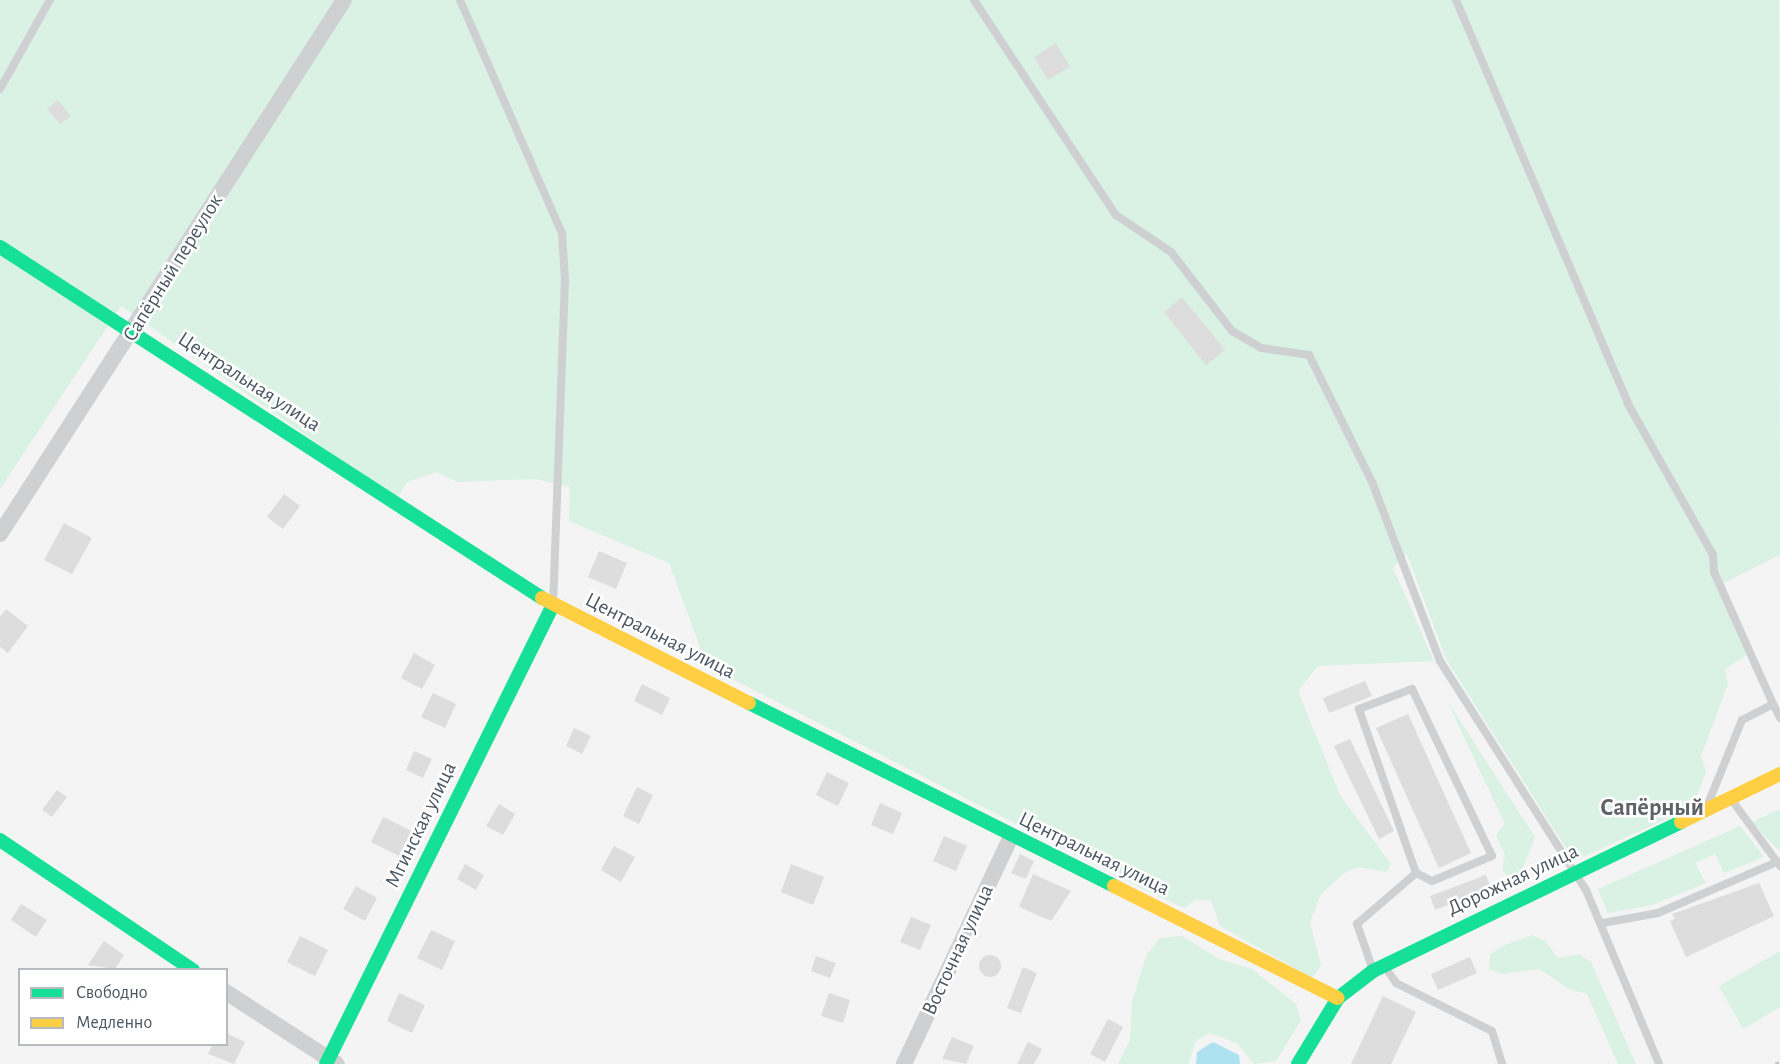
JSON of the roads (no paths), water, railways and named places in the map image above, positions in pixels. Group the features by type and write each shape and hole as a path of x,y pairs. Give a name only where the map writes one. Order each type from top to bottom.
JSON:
{"street":[{"name":"Сапёрный переулок","path":"0,534 134,331 344,0"},
{"name":"Центральная улица","path":"0,247 134,331 553,604 1011,837 1338,998"},
{"name":"Мгинская улица","path":"331,1063 553,604"},
{"name":"Дорожная улица","path":"1298,1064 1338,998 1379,968 1780,774"},
{"name":"Восточная улица","path":"904,1064 1011,837"},
{"path":"0,840 192,968"},
{"path":"228,993 331,1063"}],"lane":[{"path":"0,89 50,0"},
{"path":"460,0 562,233 565,279 553,604"},
{"path":"974,0 1116,215 1171,252 1232,331 1262,348 1309,355 1372,482 1440,662 1603,923 1659,1064"},
{"path":"1456,0 1628,404 1713,555 1714,572 1780,718"},
{"path":"1412,689 1492,856 1432,881 1416,873 1359,710 1412,689"},
{"path":"1706,808 1742,720 1773,704"},
{"path":"1603,923 1658,913 1778,864 1729,797"},
{"path":"1416,873 1357,924 1379,968 1396,983 1492,1031 1502,1064"}],"water":[{"path":"1213,1042 1239,1055 1240,1064 1196,1064 1197,1052"}],"district":[{"name":"Сапёрный","path":"1652,809"}]}
